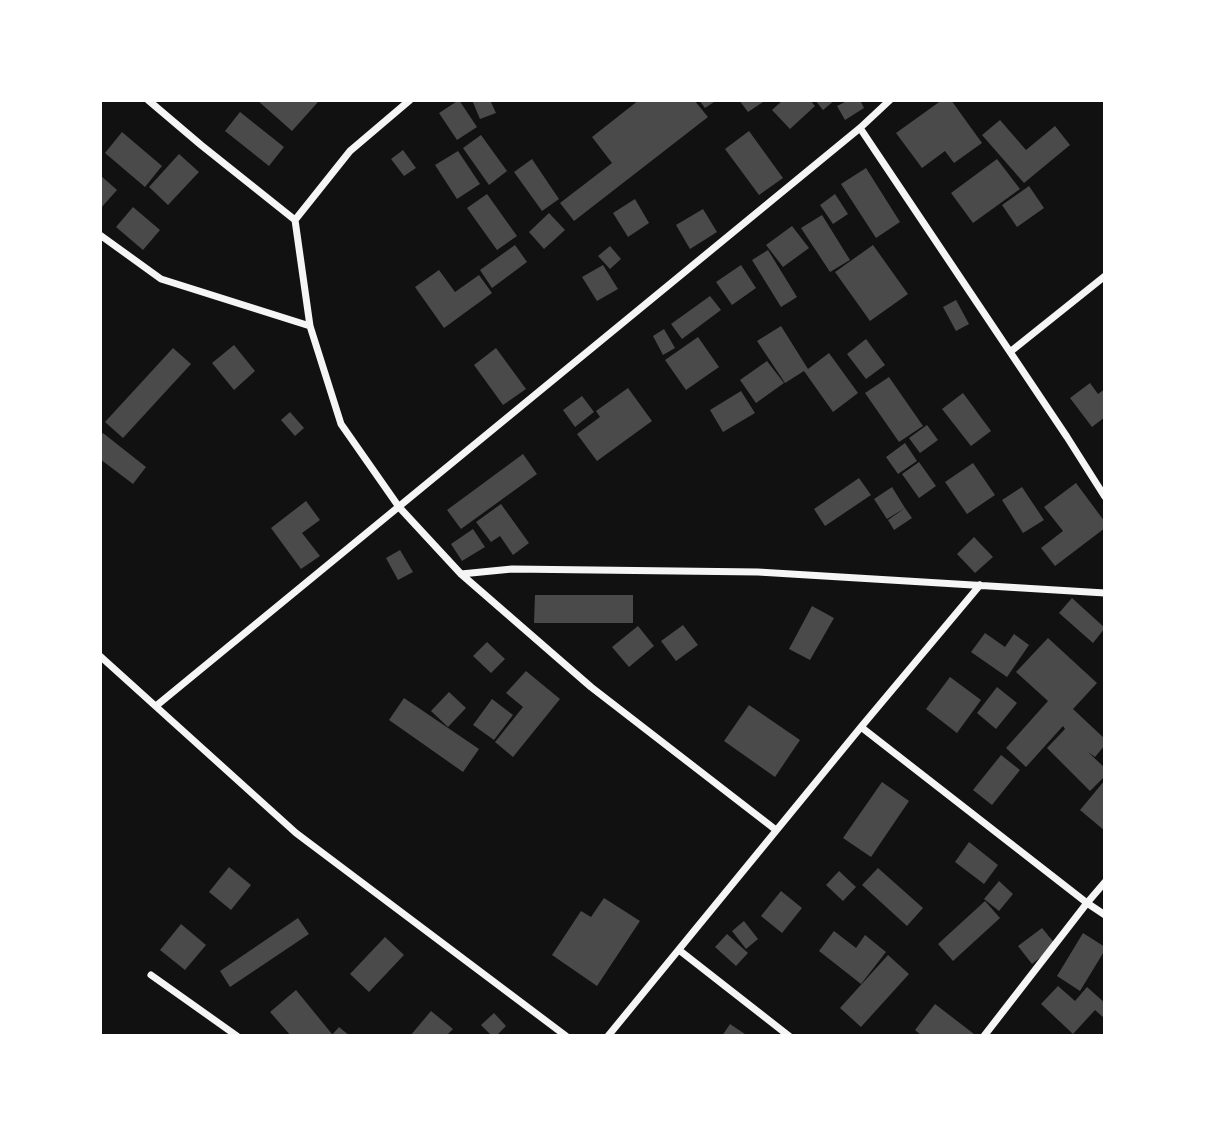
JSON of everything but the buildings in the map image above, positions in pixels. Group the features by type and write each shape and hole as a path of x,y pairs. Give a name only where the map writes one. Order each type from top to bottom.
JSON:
{"street":[{"path":"148,100 295,220 310,326 341,424 398,507 461,574 592,687 776,830"},
{"path":"295,220 350,151 410,100"},
{"path":"156,706 860,128 890,100"},
{"path":"860,128 1105,497"},
{"path":"100,235 161,279 310,326"},
{"path":"1010,352 1105,276"},
{"path":"461,574 512,569 758,572 1105,593"},
{"path":"608,1036 980,586"},
{"path":"100,656 296,833 566,1036"},
{"path":"861,727 1105,915"},
{"path":"984,1036 1105,881"},
{"path":"678,950 789,1036"},
{"path":"151,975 237,1036"}]}
